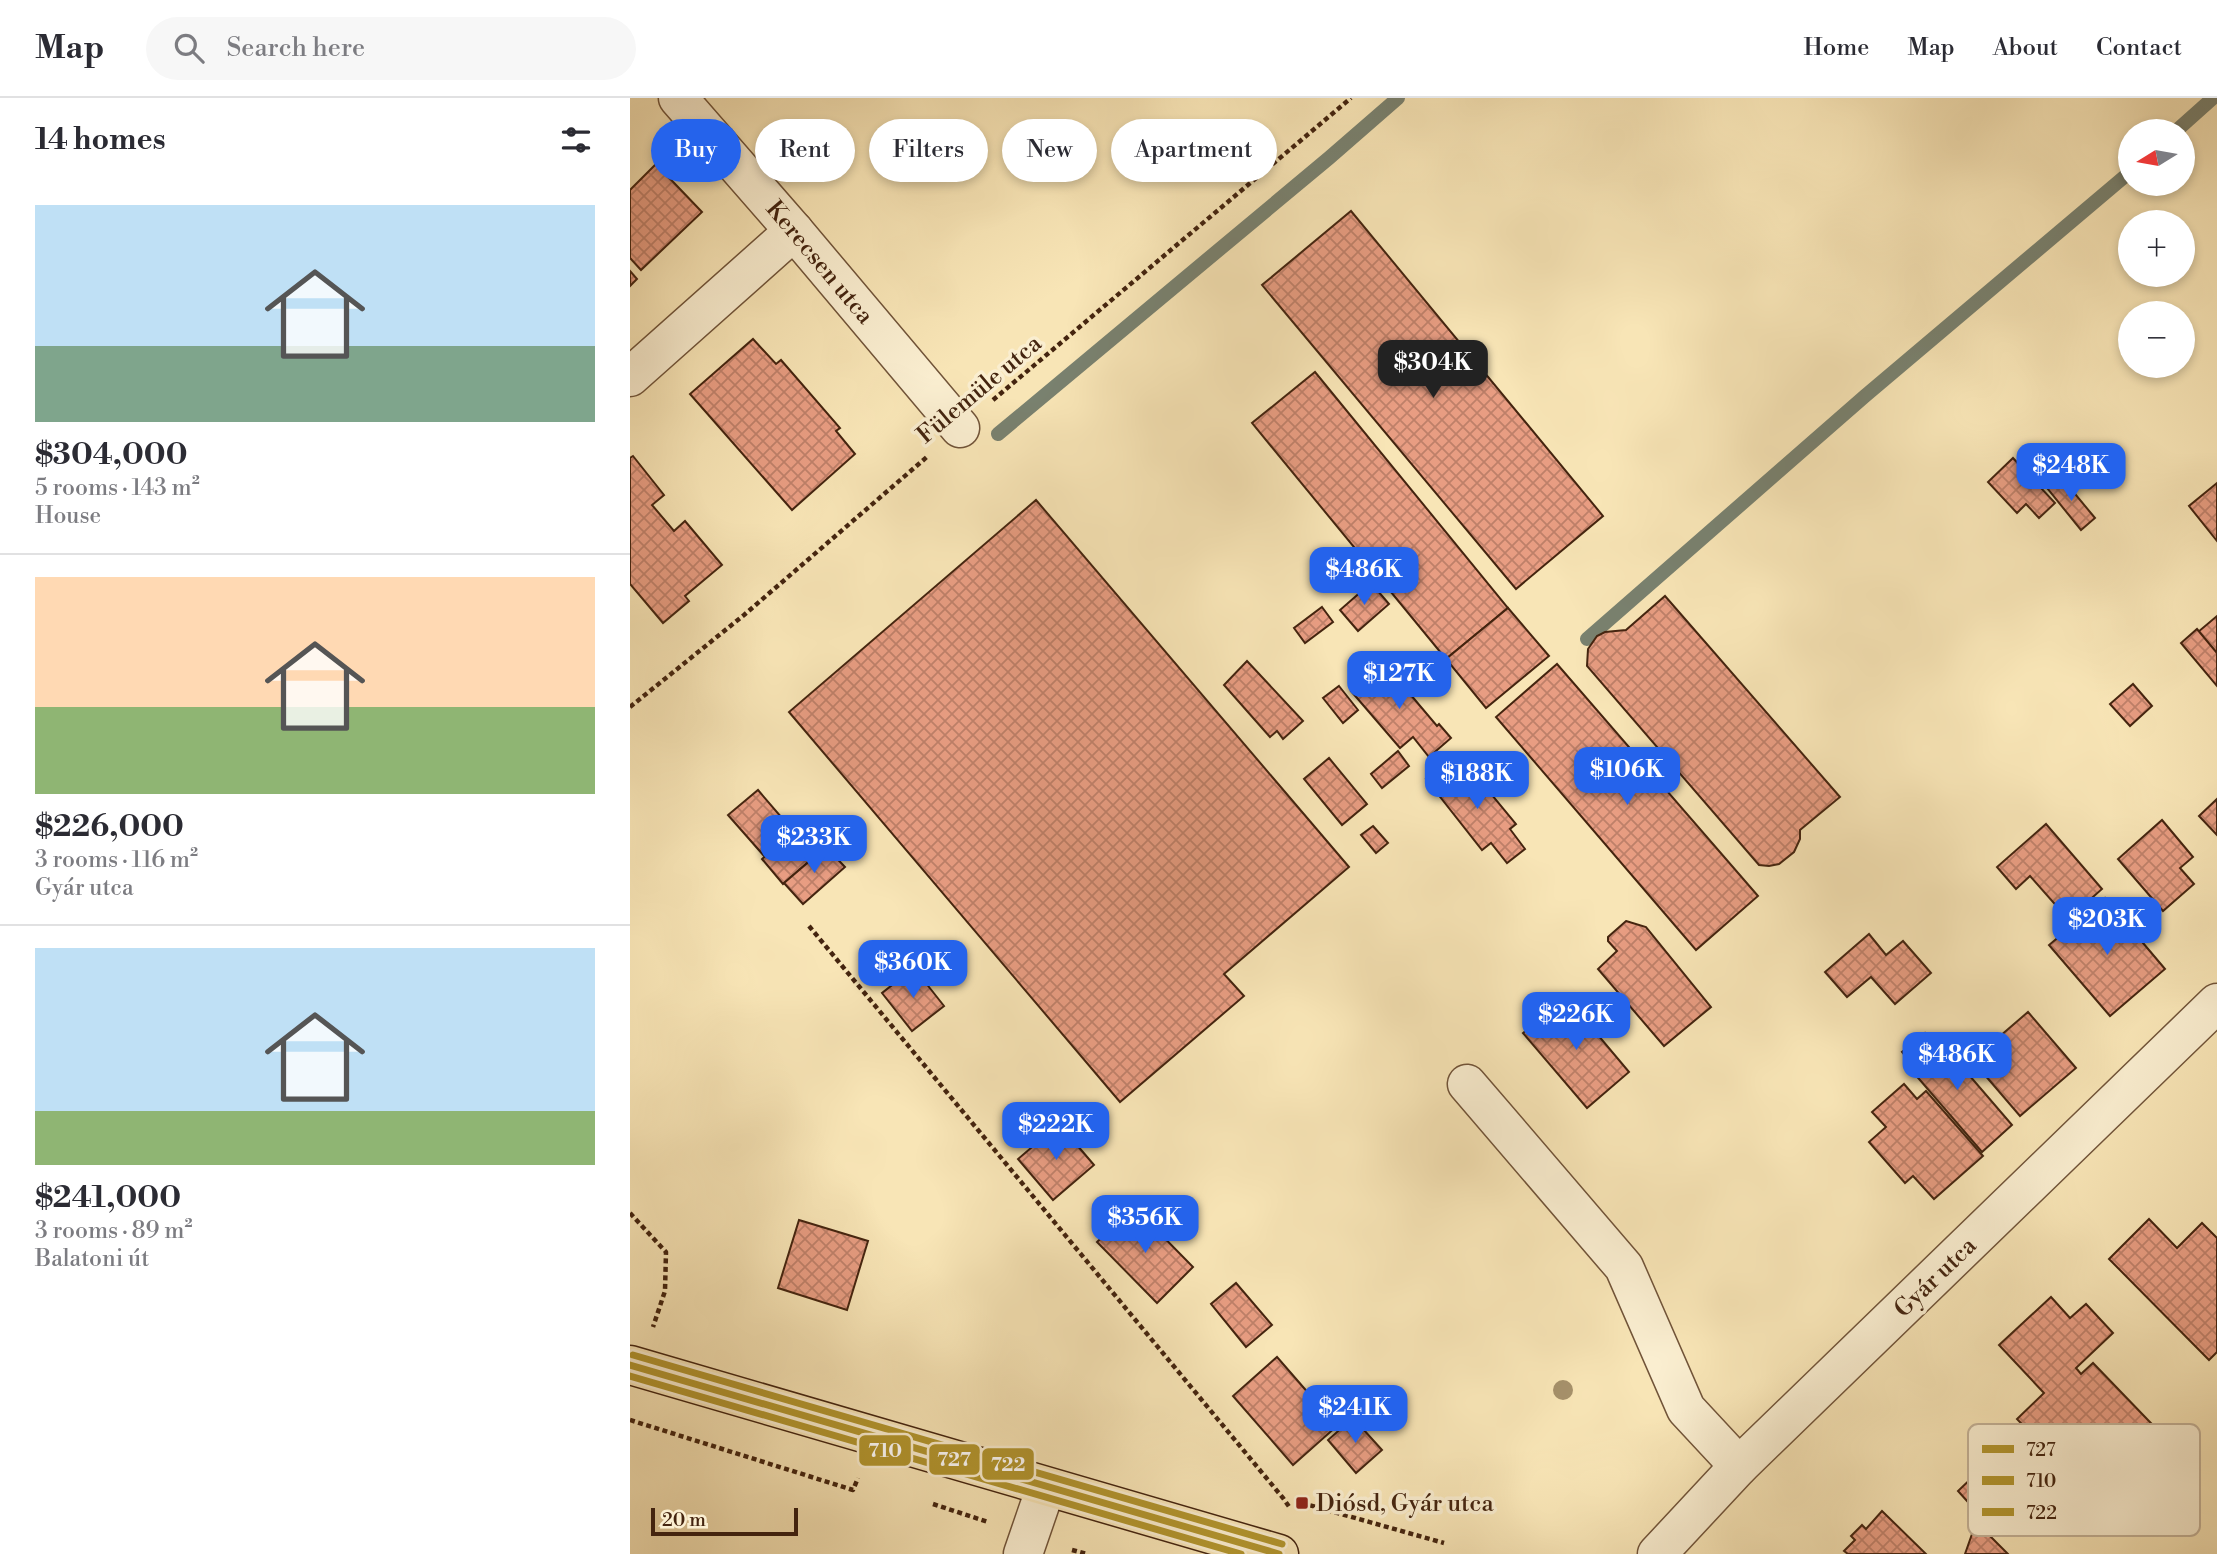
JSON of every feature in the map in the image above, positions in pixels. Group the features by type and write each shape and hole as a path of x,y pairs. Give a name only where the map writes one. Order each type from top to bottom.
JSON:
{"main road":[{"path":"630,1365 1279,1554"}],"street":[{"name":"Kerecsen utca","path":"678,98 960,428"},
{"path":"630,377 794,231"},
{"name":"Gyár utca","path":"1657,1554 1739,1466 2217,1003"},
{"path":"1466,1084 1624,1267 1686,1409 1739,1466"},
{"path":"1026,1545 1046,1487"}],"path":[{"name":"Fülemüle utca","path":"630,707 744,615 960,428 1351,98"},
{"path":"809,926 1290,1509"},
{"path":"630,1213 666,1252 665,1291"},
{"path":"630,1420 853,1490 857,1478 870,1482"},
{"path":"923,1500 1026,1545"},
{"path":"1302,1503 1444,1543"}],"building":[{"path":"651,169 651,182 673,182 702,212 641,270 630,258 630,190"},
{"path":"1351,211 1603,516 1516,589 1262,285"},
{"path":"630,271 637,279 630,286"},
{"path":"753,339 776,364 781,360 840,428 836,431 855,454 792,510 690,394"},
{"path":"1315,372 1508,608 1446,659 1252,423"},
{"path":"633,456 664,495 652,505 674,531 685,521 722,565 685,596 689,601 663,623 630,584 630,458"},
{"path":"2013,458 2055,503 2039,518 2026,504 2017,513 1988,482"},
{"path":"2061,477 2095,518 2081,530 2047,488"},
{"path":"2217,483 2217,541 2189,506"},
{"path":"1036,500 1349,867 1224,974 1244,996 1120,1102 789,712"},
{"path":"1371,583 1389,604 1358,631 1340,610"},
{"path":"1665,596 1840,797 1800,830 1800,839 1794,852 1779,864 1759,865 1587,666 1588,649 1597,636 1605,632 1626,630"},
{"path":"1322,607 1333,622 1305,643 1294,628"},
{"path":"1508,608 1549,656 1486,708 1446,659"},
{"path":"2217,616 2217,653 2198,632"},
{"path":"2197,629 2217,653 2217,686 2181,643"},
{"path":"1247,661 1303,721 1283,739 1277,731 1270,737 1224,685"},
{"path":"1383,662 1437,726 1439,724 1451,738 1429,757 1413,737 1400,748 1351,691"},
{"path":"1557,664 1758,896 1696,950 1496,717"},
{"path":"2133,684 2152,706 2130,726 2110,704"},
{"path":"1339,686 1358,710 1343,723 1323,698"},
{"path":"1398,751 1409,766 1382,788 1371,774"},
{"path":"1329,758 1367,804 1342,825 1304,779"},
{"path":"1452,760 1471,783 1478,778 1516,824 1510,829 1525,849 1507,863 1491,843 1482,850 1426,779"},
{"path":"758,790 794,832 765,857 728,815"},
{"path":"2217,799 2217,835 2199,816"},
{"path":"2162,820 2193,857 2180,868 2194,884 2163,911 2118,859"},
{"path":"2046,824 2102,889 2068,919 2030,876 2016,889 1997,867"},
{"path":"801,825 822,850 783,884 762,859"},
{"path":"1373,826 1388,843 1376,853 1361,835"},
{"path":"826,847 845,867 803,904 784,883"},
{"path":"2105,898 2165,969 2110,1016 2049,945"},
{"path":"1626,921 1646,927 1711,1007 1664,1046 1598,969 1617,951 1608,941 1608,937"},
{"path":"1869,934 1886,955 1903,941 1931,973 1895,1004 1871,977 1847,997 1825,972"},
{"path":"914,968 944,1006 912,1031 882,993"},
{"path":"1566,997 1629,1072 1587,1108 1523,1033"},
{"path":"2028,1012 2076,1068 2020,1116 1972,1060"},
{"path":"1925,1033 1955,1063 1957,1061 2012,1125 1982,1152 1907,1065 1910,1062 1902,1052"},
{"path":"1904,1084 1917,1099 1926,1091 1983,1156 1934,1199 1913,1176 1905,1183 1869,1142 1886,1127 1872,1112"},
{"path":"1059,1124 1094,1165 1053,1200 1018,1159"},
{"path":"1134,1207 1193,1267 1157,1303 1097,1242"},
{"path":"2149,1219 2177,1248 2202,1223 2217,1238 2217,1352 2209,1360 2109,1259"},
{"path":"799,1220 868,1241 847,1310 778,1288"},
{"path":"1236,1283 1272,1325 1246,1347 1211,1304"},
{"path":"2051,1297 2070,1318 2086,1304 2113,1333 2076,1368 2081,1374 2093,1363 2152,1424 2022,1424 2017,1419 2044,1393 1999,1345"},
{"path":"1277,1357 1337,1426 1293,1465 1233,1396"},
{"path":"1353,1418 1382,1450 1356,1473 1328,1440"},
{"path":"1968,1482 1968,1502 1958,1491"},
{"path":"1882,1511 1926,1554 1848,1554 1844,1551 1855,1540 1851,1536 1862,1525 1866,1529"},
{"path":"1971,1536 1990,1536 2008,1554 1965,1554"}],"waterway":[{"path":"998,434 1398,98"},
{"path":"2189,119 2213,98"},
{"path":"1587,639 1865,396 2118,182"}],"transit line":[{"name":"722","path":"633,1355 1282,1544"},
{"name":"727","path":"630,1365 1279,1554"},
{"name":"710","path":"630,1376 1241,1554"}],"place":[{"name":"Diósd, Gyár utca","path":"1302,1503"}]}
